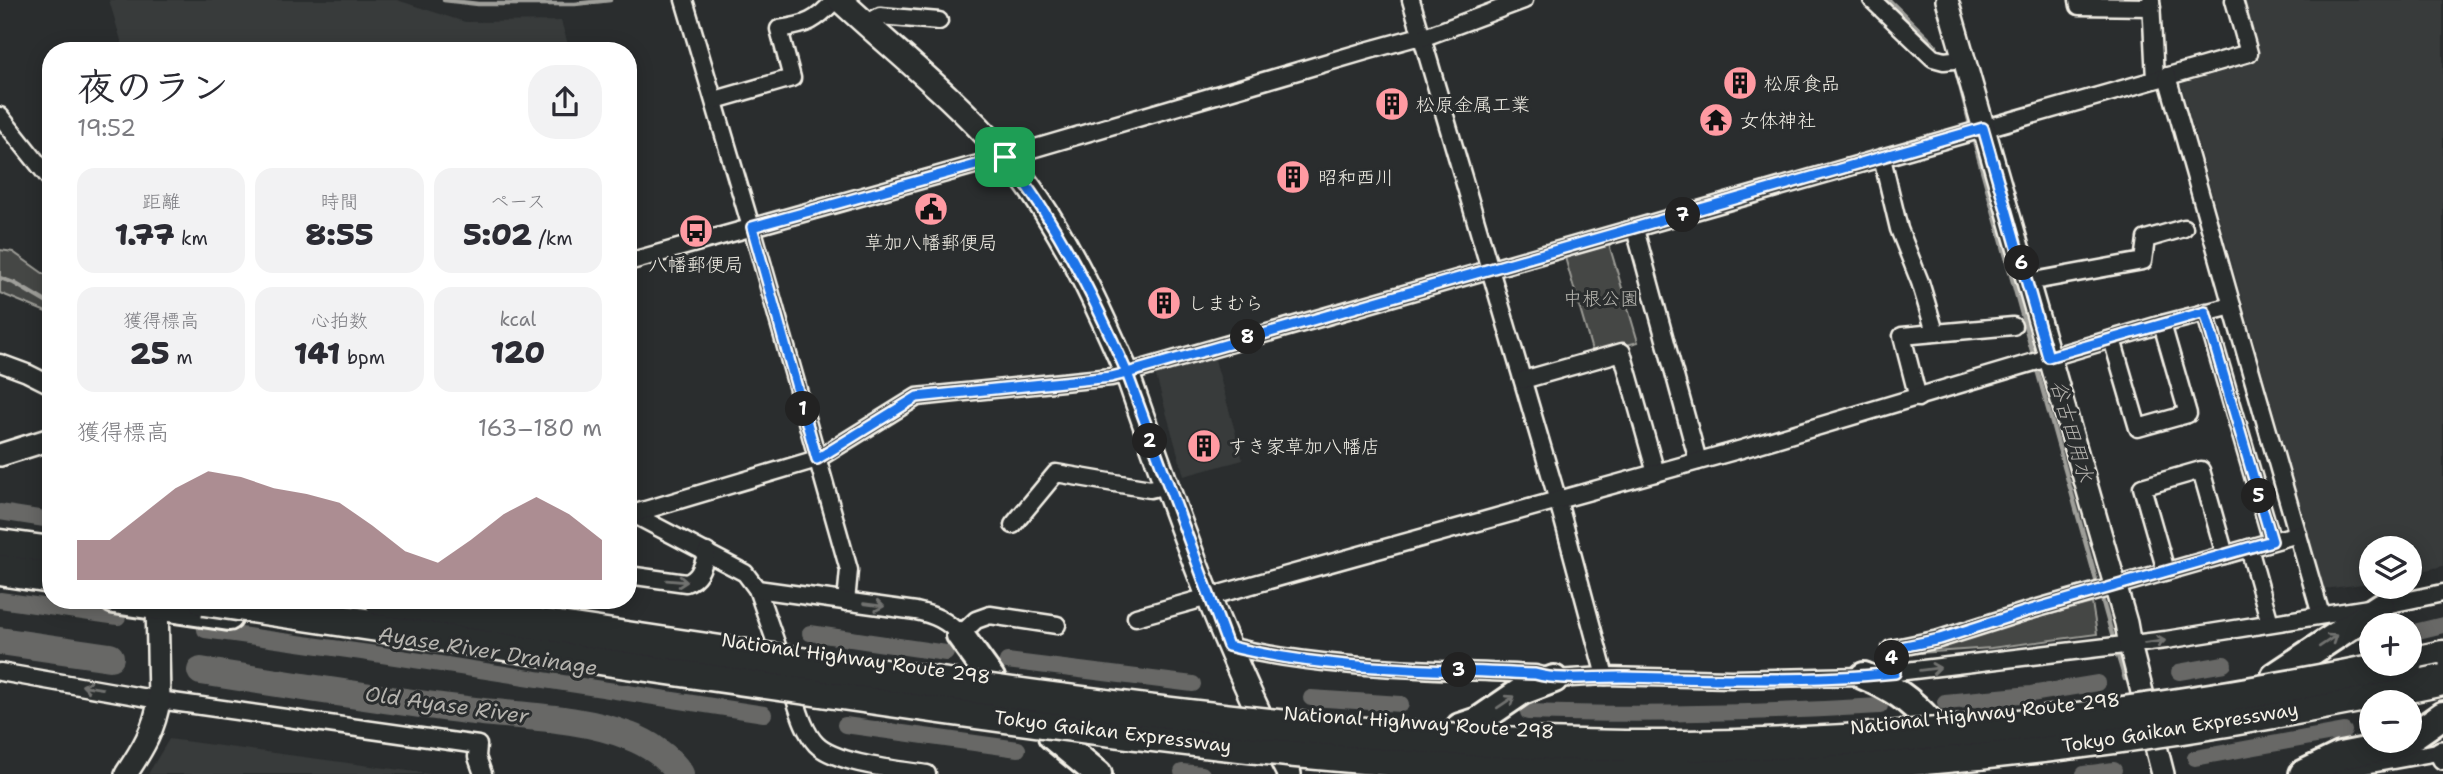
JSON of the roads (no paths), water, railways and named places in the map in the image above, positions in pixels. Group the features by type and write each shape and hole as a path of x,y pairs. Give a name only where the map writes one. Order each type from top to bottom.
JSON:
{"highway":[{"path":"0,532 42,538"},
{"path":"0,545 42,551"},
{"path":"0,570 42,577"},
{"path":"0,583 42,590"},
{"path":"2275,676 2381,606"},
{"path":"197,609 1286,769 1420,774"},
{"name":"Tokyo Gaikan Expressway","path":"266,609 1079,728 1320,754 1578,770 1763,769 1868,765 1972,756 2167,731 2266,715 2443,680"},
{"name":"Tokyo Gaikan Expressway","path":"442,609 1146,712 1416,737 1590,745 1779,743 1969,731 2163,707 2359,672"},
{"name":"National Highway Route 298","path":"529,609 990,678 1256,710 1460,727 1642,733 1833,728 1930,722 2143,696 2359,660"},
{"path":"960,635 990,678"},
{"path":"2422,648 2443,644"},
{"name":"Tokyo Gaikan Expressway","path":"2422,660 2443,656"},
{"path":"1864,676 1891,687 1914,704 1930,722"},
{"path":"1460,727 1478,721 1522,691 1554,679"},
{"path":"2422,698 2443,694"},
{"path":"1883,774 1964,771 2156,746 2359,711"},
{"path":"2422,729 2443,715"},
{"path":"1052,736 1098,774"},
{"path":"2303,774 2340,756 2359,752"}],"main road":[{"path":"838,0 944,94 1005,157 1062,239 1127,373 1208,597 1256,710 1286,769"}],"street":[{"path":"684,0 849,570 846,602"},
{"path":"715,100 792,78 779,29 803,26 820,17 838,0"},
{"path":"1411,0 1492,270 1605,676"},
{"path":"637,259 1005,157 1319,64 1413,38 1422,38 1524,0"},
{"path":"1872,0 1933,58 1944,61 1964,59"},
{"path":"1947,0 2116,587 2164,774"},
{"path":"2078,0 2079,6 2151,3 2161,77 2232,306 2321,615"},
{"path":"637,511 817,459 917,397 1111,377 1127,373 1586,245 2249,53 2234,0"},
{"path":"866,24 880,16 939,21"},
{"path":"0,116 42,169"},
{"path":"1882,158 1899,229 1920,282 1935,332"},
{"path":"2028,282 2143,261 2146,239 2184,228"},
{"path":"1635,229 1698,461"},
{"path":"1136,617 1558,501 1918,398 2162,324 2232,306"},
{"path":"2205,312 2272,541"},
{"path":"2112,339 2138,428 2188,414 2162,324"},
{"path":"1918,398 1902,336 2013,326"},
{"path":"1523,380 1622,352 1656,473"},
{"path":"0,363 42,380"},
{"path":"0,455 42,442"},
{"path":"2166,571 2141,486 2201,470 2225,555"},
{"path":"1013,525 1056,474 1150,489 1167,485"},
{"path":"637,517 745,573 758,589 808,732 817,745 832,756 927,774"},
{"path":"1895,673 1891,649 1940,639 2024,612 2298,534"},
{"path":"2249,548 2270,623"},
{"path":"637,576 685,583 693,581 701,570 707,552"},
{"path":"758,589 933,615 951,624 960,635 976,620 990,615 1057,625"},
{"path":"1228,646 1294,659 1381,667 1535,674 1554,679 1605,676 1731,679 1864,676 2130,645 2381,606 2443,593"},
{"path":"126,774 152,729 159,699 157,609"},
{"path":"0,672 159,699 478,745 477,757 483,774"},
{"path":"2312,774 2442,753"}],"waterway":[{"path":"444,0 478,4 575,4 610,0"},
{"name":"谷古田用水","path":"1889,0 1936,46"},
{"name":"谷古田用水","path":"1956,70 1971,128"},
{"name":"谷古田用水","path":"1973,137 2034,358"},
{"path":"0,278 42,300"},
{"name":"谷古田用水","path":"2036,366 2098,587"},
{"name":"Ayase River Drainage","path":"0,512 42,519"},
{"name":"谷古田用水","path":"2101,595 2113,638"},
{"name":"Ayase River Drainage","path":"0,600 42,606"},
{"name":"Ayase River Drainage","path":"62,609 118,617"},
{"name":"Ayase River Drainage","path":"2422,630 2443,625"},
{"name":"Ayase River Drainage","path":"205,630 764,714"},
{"name":"Ayase River Drainage","path":"810,633 946,653"},
{"name":"Old Ayase River","path":"0,641 110,657"},
{"name":"谷古田用水","path":"2118,656 2125,679"},
{"name":"Ayase River Drainage","path":"1007,661 1193,684"},
{"name":"Ayase River Drainage","path":"2179,672 2224,664"},
{"name":"Old Ayase River","path":"201,671 400,701 590,724 643,742 664,756 680,774"},
{"name":"Ayase River Drainage","path":"1945,702 2031,694 2098,683"},
{"name":"Ayase River Drainage","path":"1311,698 1401,704"},
{"name":"Ayase River Drainage","path":"1528,712 1704,713 1880,706"},
{"name":"Ayase River Drainage","path":"845,725 1018,749"},
{"name":"Ayase River Drainage","path":"2195,758 2344,731"},
{"name":"Ayase River Drainage","path":"2084,774 2114,770"},
{"name":"Ayase River Drainage","path":"1182,772 1202,774"}],"place":[{"name":"松原食品","path":"1740,83"},
{"name":"松原金属工業","path":"1392,104"},
{"name":"女体神社","path":"1716,120"},
{"name":"昭和西川","path":"1293,177"},
{"name":"草加八幡郵便局","path":"931,209"},
{"name":"八幡郵便局","path":"696,231"},
{"name":"しまむら","path":"1164,303"},
{"name":"すき家草加八幡店","path":"1204,446"}],"park label":[{"name":"中根公園","path":"1601,298"}]}
